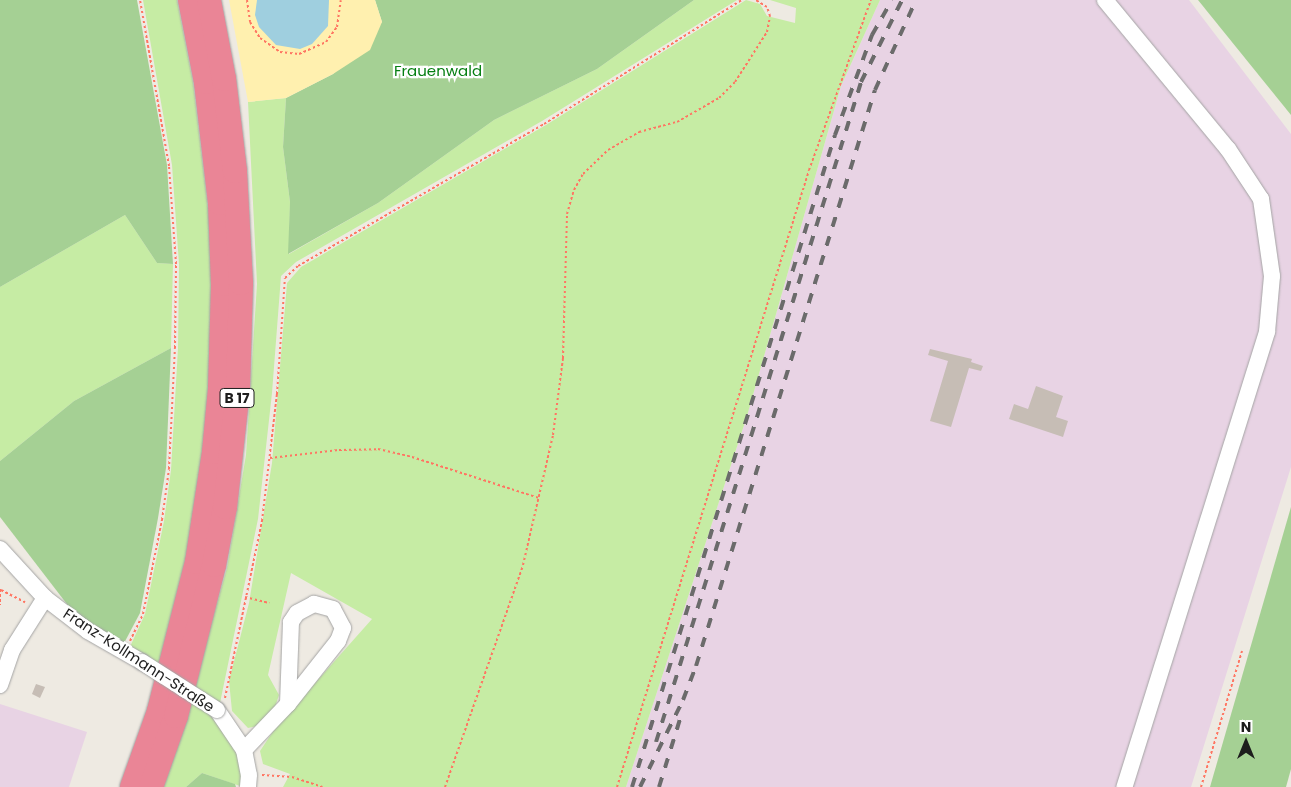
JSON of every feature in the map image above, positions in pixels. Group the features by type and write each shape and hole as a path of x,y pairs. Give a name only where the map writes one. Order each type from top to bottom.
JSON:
{"highway":[{"name":"B 17","path":"132,787 159,711 195,572 207,504 220,388 223,284 220,203 206,82 190,0"},
{"name":"B 17","path":"151,787 176,716 214,565 225,506 238,390 241,283 235,171 224,79 209,0"}],"street":[{"path":"1105,0 1228,149 1261,199 1272,276 1264,341 1124,787"},
{"name":"Franz-Kollmann-Straße","path":"0,549 44,598 88,631 142,662 220,712 244,750 248,781"},
{"path":"0,685 6,647 44,598"},
{"path":"244,750 288,704 338,641 343,628 333,609 314,604 297,613 291,622 288,704"}],"path":[{"path":"124,652 143,614 162,520 169,469 175,348 176,264 169,166 140,0"},
{"path":"247,0 250,22 260,38 280,52 299,54 326,42 337,27 341,0"},
{"path":"220,712 262,521 270,458 285,278 298,266 544,124 742,0"},
{"path":"446,787 523,565 554,435 563,358 567,214 574,190 583,174 608,150 639,132 676,122 718,98 735,82 768,32 770,16 767,7 756,0"},
{"path":"617,787 809,170 871,0"},
{"path":"270,458 339,450 378,449 412,457 539,498"},
{"path":"0,606 0,589 25,602 44,598"},
{"path":"245,597 268,603"},
{"path":"1201,787 1242,650"},
{"path":"248,781 292,777 322,787"}],"shaded area":[{"path":"880,0 1189,0 1291,134 1291,467 1191,787 626,787 747,416 841,86"},
{"path":"0,704 87,732 69,787 0,787"}],"green space":[{"path":"0,0 137,0 167,165 173,264 157,263 125,215 0,287"},
{"path":"143,0 177,0 193,82 210,225 213,337 205,449 187,561 160,668 129,649 145,614 164,521 171,470 178,348 179,264 172,165"},
{"name":"Frauenwald","path":"375,0 694,0 597,69 494,120 378,203 288,254 290,202 283,147 286,98 333,74 382,22"},
{"path":"694,0 737,0 542,121 296,262 281,276 272,393 258,519 220,703 193,688 227,568 246,455 257,284 248,102 286,98 283,147 290,202 289,254 378,203 494,120 597,69"},
{"path":"746,0 760,4 767,16 795,23 796,8 770,0 880,0 841,86 747,416 626,787 283,787 290,774 263,764 260,751 276,727 372,619 291,573 268,675 279,695 274,710 261,725 248,728 232,711 229,681 249,603 272,463 287,283 301,267 546,125"},
{"path":"1198,0 1291,0 1291,115"},
{"path":"125,215 157,263 173,264 171,348 74,401 0,461 0,287"},
{"path":"171,348 166,468 158,518 140,613 122,647 73,612 0,517 0,461 74,401"},
{"path":"1291,507 1291,769 1286,787 1210,787"},
{"path":"189,699 216,717 240,752 243,787 202,773 186,787 161,787"},
{"path":"202,773 235,784 236,787 186,787"}],"sand":[{"path":"229,0 375,0 382,22 370,50 333,74 286,98 248,102"}],"water":[{"path":"257,0 329,0 328,26 312,44 300,49 276,45 259,27 255,15"}],"building":[{"path":"930,349 972,359 971,362 983,366 981,371 969,368 951,427 930,421 948,361 928,355"},
{"path":"1036,386 1063,396 1056,417 1068,421 1063,437 1009,419 1014,404 1028,409"},
{"path":"36,684 45,687 40,698 32,694"}],"railway":[{"path":"632,787 835,135 872,35 892,0"},
{"path":"656,742 861,82 902,0"},
{"path":"640,787 683,700 696,666 875,90 916,0"},
{"path":"659,787 680,719"}]}
